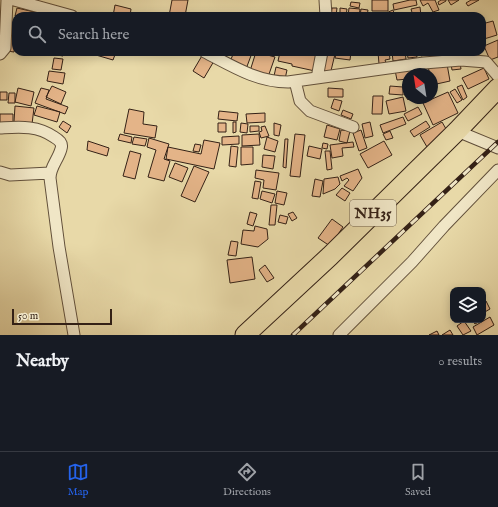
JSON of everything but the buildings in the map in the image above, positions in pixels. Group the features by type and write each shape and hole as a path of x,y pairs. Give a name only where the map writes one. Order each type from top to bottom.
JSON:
{"highway":[{"name":"NH35","path":"245,335 265,318 457,131 498,88"}],"street":[{"path":"0,54 5,48 7,0"},
{"path":"14,0 58,12"},
{"path":"325,0 326,12"},
{"path":"214,56 252,76 278,82 295,81 424,63 462,60 486,62 498,76"},
{"path":"317,78 321,56"},
{"path":"295,81 300,101 310,111 353,127"},
{"path":"0,128 30,127 50,134 59,140 61,149 50,173 59,247 74,335"},
{"path":"457,131 498,148"},
{"path":"338,335 412,262 444,226 498,170"},
{"path":"0,172 10,175 50,173"}],"railway":[{"path":"293,335 498,142"}]}
